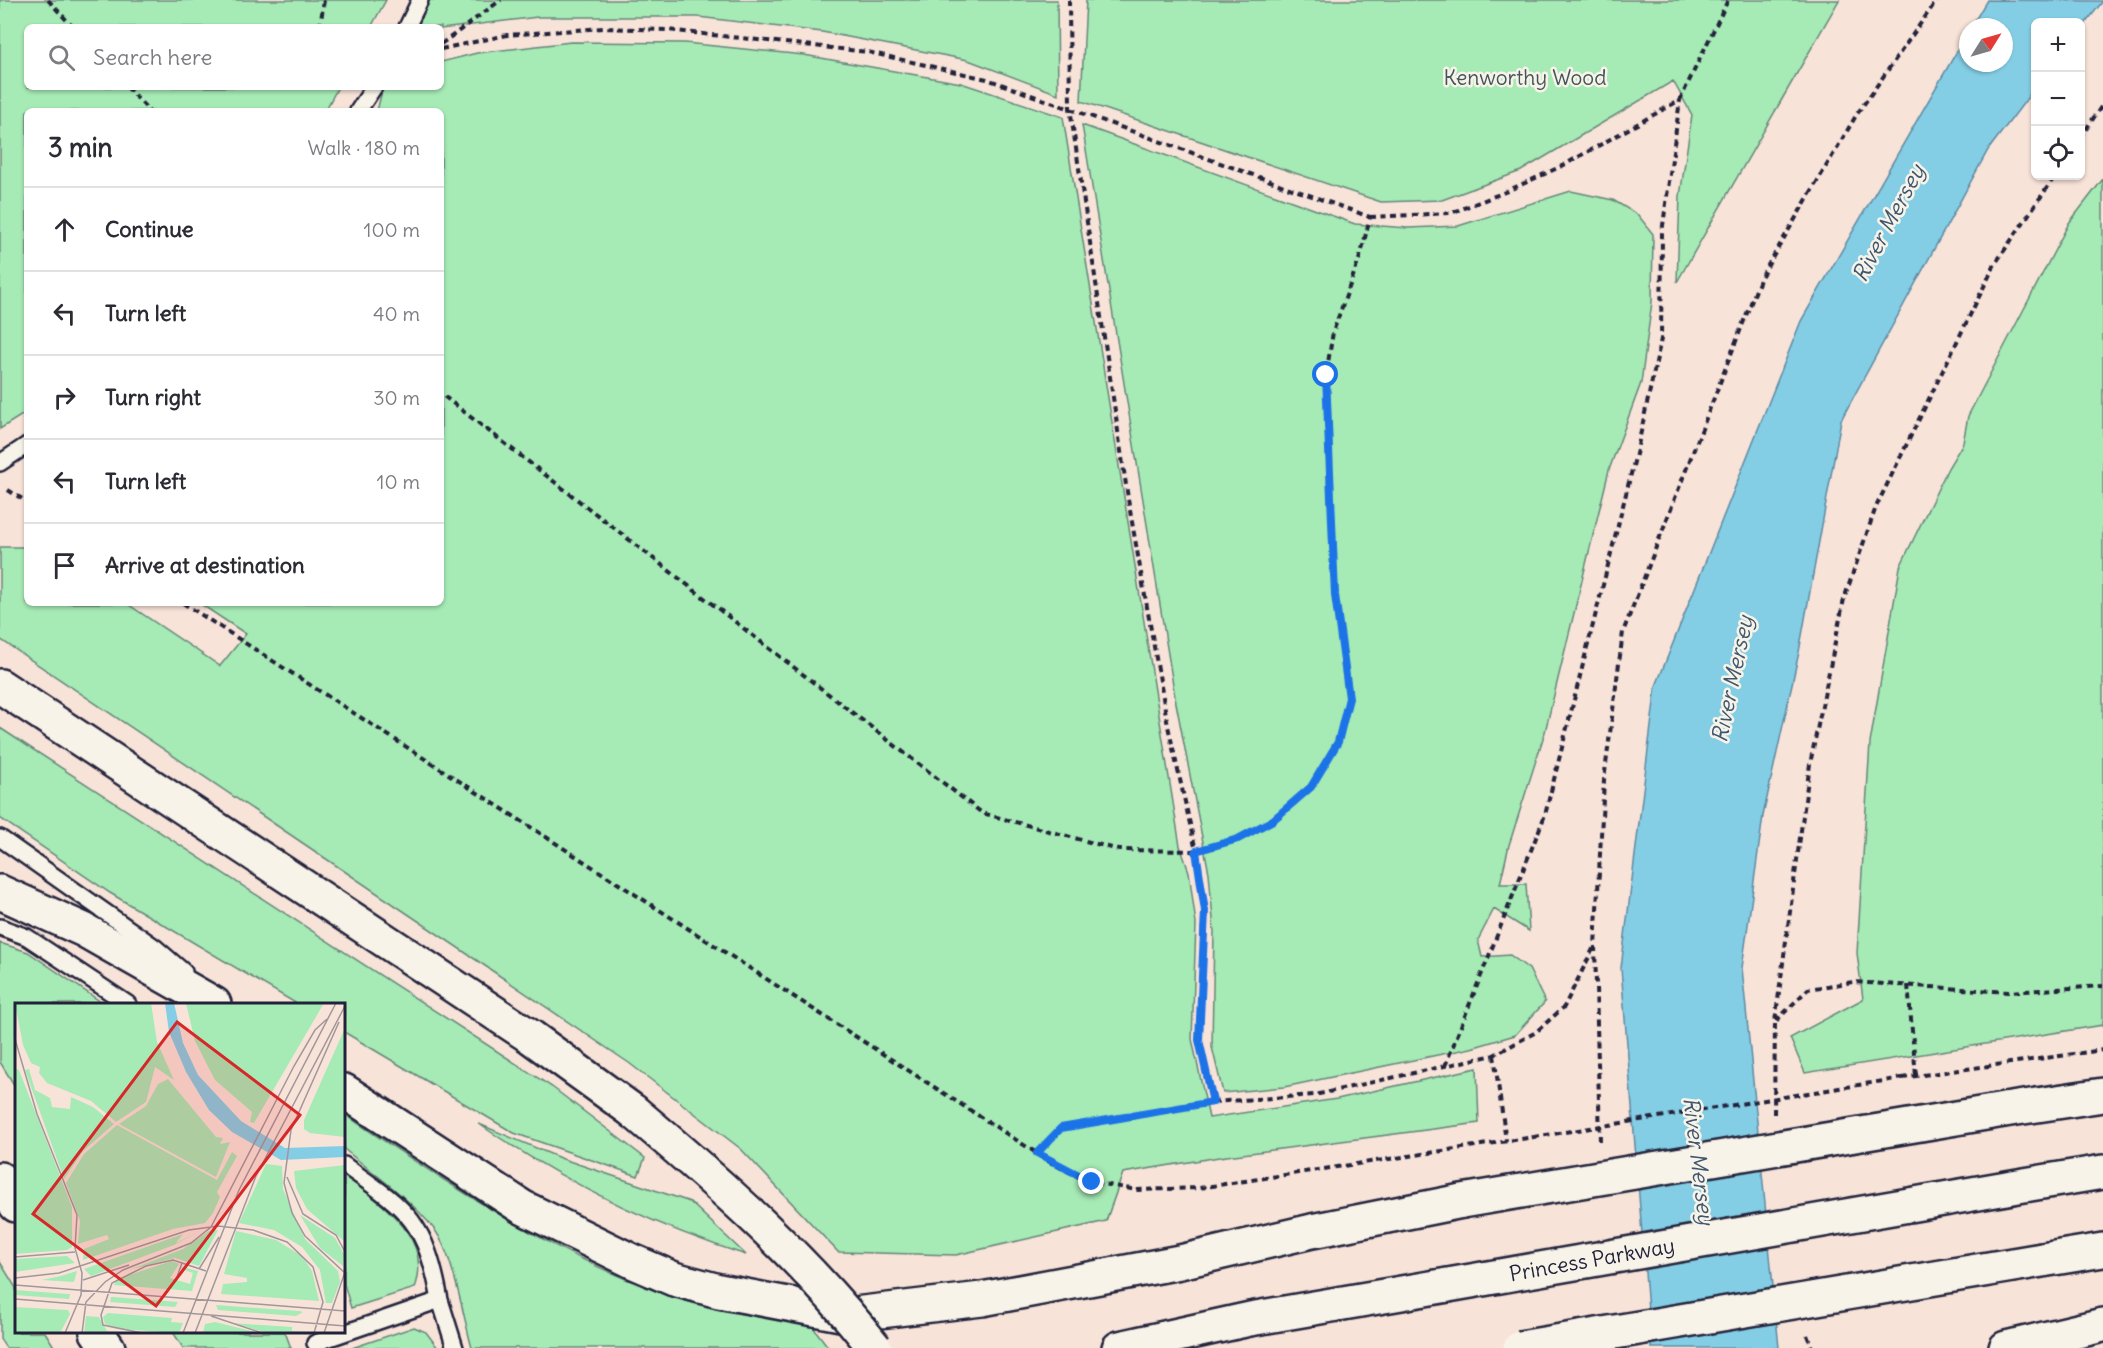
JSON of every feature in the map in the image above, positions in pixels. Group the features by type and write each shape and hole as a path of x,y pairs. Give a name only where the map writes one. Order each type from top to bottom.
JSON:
{"highway":[{"path":"0,686 531,1036 633,1111 757,1218 855,1322 875,1348"},
{"path":"0,892 84,930 211,1003"},
{"path":"345,1092 522,1207 674,1280 719,1291 846,1315 982,1299 1180,1262 1312,1231 1462,1201 2103,1095"},
{"name":"Princess Parkway","path":"1119,1348 1250,1319 2103,1172"},
{"path":"0,1179 15,1203"},
{"path":"1520,1348 2103,1250"},
{"path":"2006,1348 2103,1325"},
{"path":"98,1333 108,1348"}],"lane":[{"path":"408,24 420,0"},
{"path":"360,108 372,90"},
{"path":"0,463 24,447"},
{"path":"0,838 156,948 220,1003"},
{"path":"0,927 27,937 125,1003"},
{"path":"345,1166 389,1196 414,1222 425,1240 434,1265 440,1300 455,1348"},
{"path":"345,1333 440,1300"},
{"path":"315,1343 344,1333"}],"path":[{"path":"48,0 70,24"},
{"path":"321,24 324,0"},
{"path":"444,42 501,0"},
{"path":"1069,0 1070,108 1129,505 1168,726 1196,851 1205,911 1199,1040 1213,1102"},
{"path":"1445,1066 1545,815 1637,450 1661,339 1662,233 1680,100 1728,0"},
{"path":"1037,1153 1061,1128 1213,1102 1315,1095 1494,1055 1536,1032 1564,1007 1595,946 1604,780 1623,632 1761,277 1857,114 1936,0"},
{"path":"444,48 507,35 603,28 667,30 868,52 987,79 1370,217 1451,213 1564,165 1680,100"},
{"path":"131,90 146,108"},
{"path":"2085,131 2103,104"},
{"path":"2052,180 1990,274 1876,507 1844,599 1810,764 1775,1022 1808,989 1853,982 2009,992 2103,986"},
{"path":"444,396 982,813 1119,850 1196,851 1238,839 1273,820 1311,787 1338,742 1349,698 1335,595 1326,375 1334,332 1361,254 1370,217"},
{"path":"0,485 24,500"},
{"path":"188,606 1037,1153 1092,1182 1137,1190 1199,1188 1902,1078 2103,1050"},
{"path":"1908,985 1916,1076"},
{"path":"1494,1055 1506,1141"}],"green space":[{"path":"0,0 386,0 373,24 24,24 24,90 336,90 327,108 24,108 24,414 0,429"},
{"path":"416,0 1057,0 1058,94 968,60 822,32 698,17 538,17 444,29 444,24 405,24"},
{"name":"Kenworthy Wood","path":"1086,0 1839,0 1677,282 1680,196 1692,115 1673,81 1521,171 1442,200 1381,202 1081,101"},
{"path":"571,42 685,43 804,55 961,83 1063,117 1180,846 1189,872 1196,924 1192,1039 1209,1118 1337,1099 1477,1068 1479,1123 1219,1157 1123,1173 1106,1221 956,1255 838,1252 741,1149 629,1063 0,639 0,547 24,547 24,606 130,606 220,666 246,634 204,606 444,606 444,108 378,108 382,90 444,90 444,61 477,53"},
{"path":"1082,125 1355,224 1408,228 1458,226 1571,191 1613,200 1638,215 1653,234 1652,302 1641,383 1609,470 1545,732 1509,845 1500,884 1526,884 1529,931 1494,909 1478,940 1482,957 1510,955 1529,969 1545,1002 1515,1035 1471,1048 1284,1087 1223,1093 1212,1047 1214,931 1209,873 1176,703"},
{"path":"2103,179 2103,1025 1805,1073 1790,1038 1863,999 1857,953 1870,743 1900,567 1948,468 1963,443 1968,416 2069,223"},
{"path":"0,728 552,1087 645,1158 638,1176 514,1133 345,1033 345,1003 295,1003 110,893 0,818"},
{"path":"0,943 28,952 103,1003 15,1003 15,1086 0,1062"},
{"path":"345,1115 507,1219 594,1265 638,1284 698,1305 777,1319 809,1322 829,1348 472,1348 457,1285 441,1240 414,1207 345,1150"},
{"path":"479,1124 560,1158 690,1202 746,1255 675,1230 608,1200 542,1164"},
{"path":"345,1175 399,1222 410,1236 417,1252 419,1269 415,1288 351,1308 345,1287"},
{"path":"0,1262 15,1286 15,1333 46,1333 55,1348 6,1348 0,1339"},
{"path":"414,1327 426,1332 438,1348 352,1348"},
{"path":"174,1333 285,1333 291,1348 183,1348"}],"water":[{"name":"River Mersey","path":"1987,0 2103,1 2085,24 2085,18 2031,18 2031,93 1988,150 1841,420 1799,652 1763,816 1742,968 1779,1348 1651,1348 1621,968 1656,686 1801,321 1959,48 1959,72 2013,72 2013,18 1976,18"}],"route":[{"path":"1092,1182 1052,1163 1037,1153 1061,1128 1213,1102 1199,1040 1205,911 1196,851 1238,839 1273,820 1311,787 1338,742 1349,698 1335,595 1326,375"}]}
